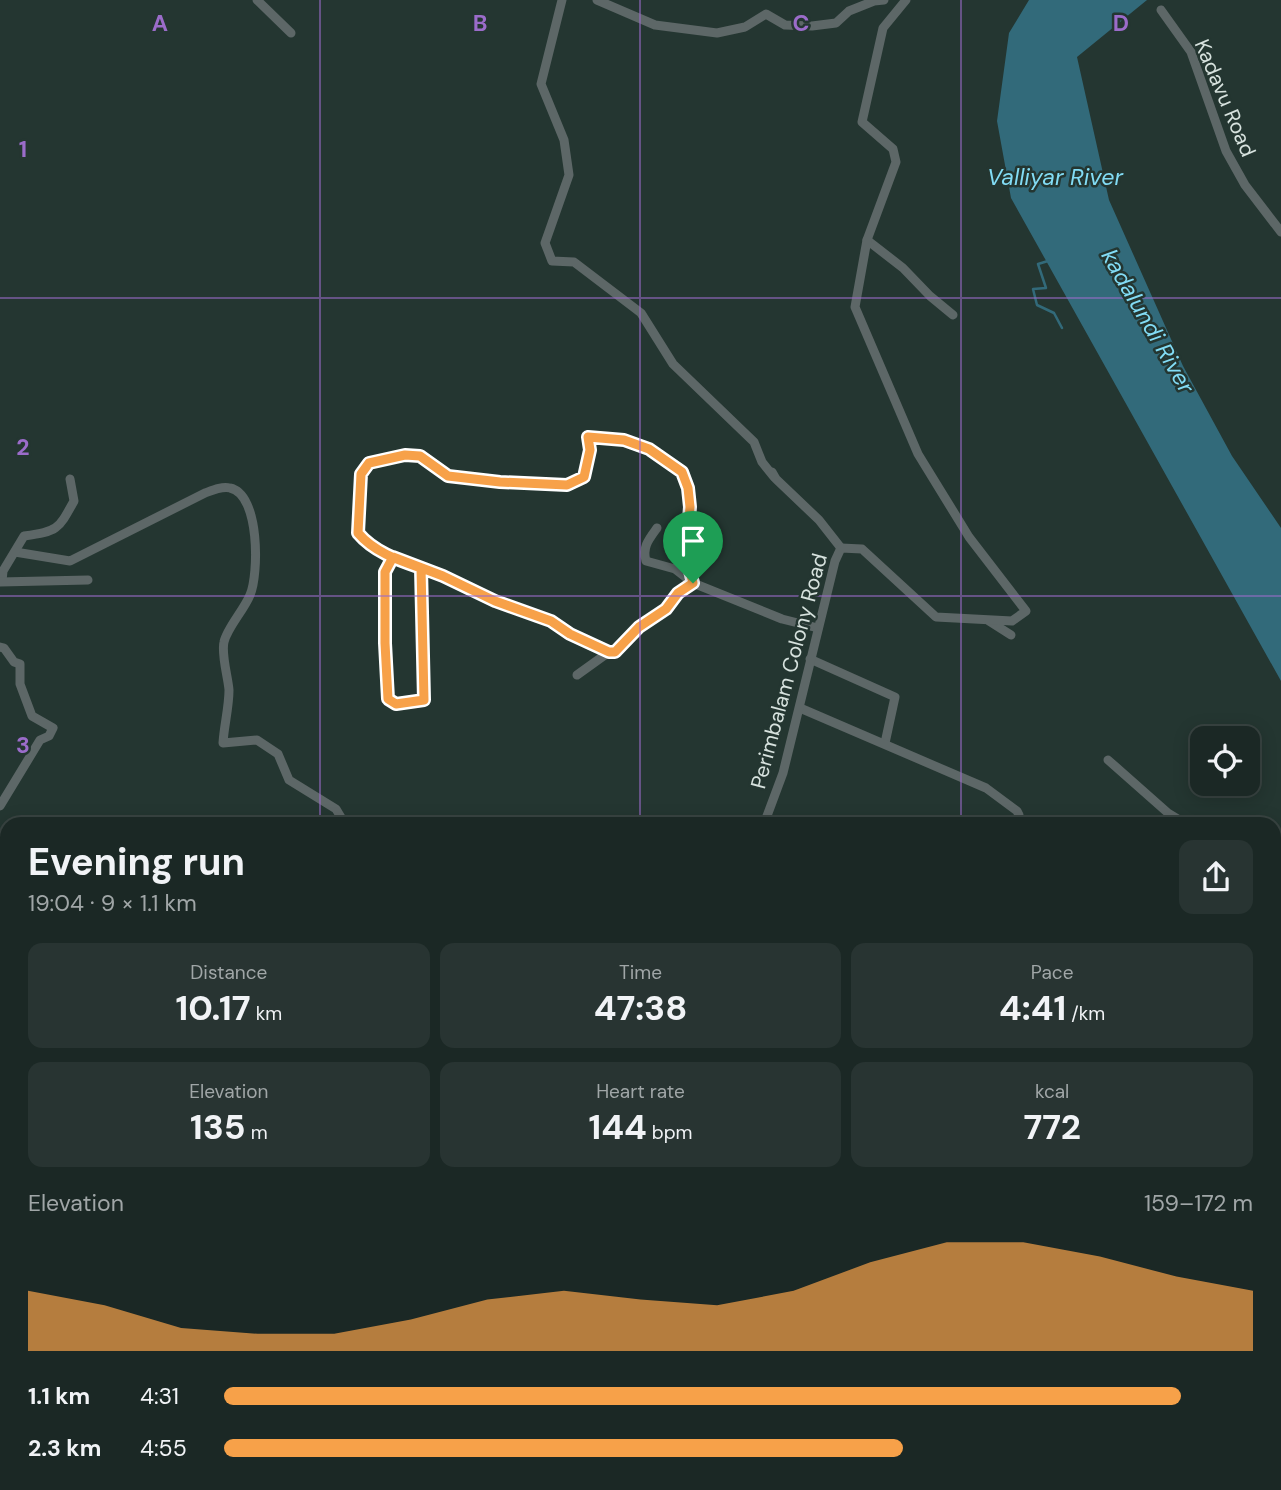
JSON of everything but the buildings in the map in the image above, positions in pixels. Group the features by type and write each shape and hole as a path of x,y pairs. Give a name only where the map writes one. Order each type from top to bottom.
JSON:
{"street":[{"path":"257,0 291,33"},
{"path":"562,0 541,84 564,140 569,175 545,243 552,261 574,262 641,313 673,364 754,442 762,462 819,520 841,548"},
{"path":"597,0 655,25 717,33 745,27 766,14 785,25 812,26 835,23 849,11 874,1 904,3"},
{"name":"Perimbalam Colony Road","path":"767,817 783,773 835,561 841,548 862,549 936,617 1012,621 1026,611 969,537 918,454 855,307 867,240 896,162 893,149 862,122 883,28 904,3"},
{"name":"Kadavu Road","path":"1161,10 1191,52 1226,151 1238,174 1281,232"},
{"path":"867,240 903,268 953,315"},
{"path":"588,437 624,440 649,449 682,472 688,488 690,507 686,555 693,583 678,593 666,609 639,627 615,652 609,652 570,634 551,621 495,601 369,546 358,533 361,474 369,463 405,455 420,456 448,476 567,485 584,477 590,450 588,437"},
{"path":"69,479 74,501 61,524 50,532 24,536 3,571 1,582 88,580"},
{"path":"15,552 70,561 205,492 222,487 240,492 249,508 256,542 256,568 251,594 224,642 229,692 223,743 257,740 278,754 289,780 336,809 341,817"},
{"path":"657,528 646,543 646,561 675,569 693,583 782,619 818,628"},
{"path":"393,557 385,572 385,643 388,699 396,704 424,700 421,568"},
{"path":"987,620 1011,635"},
{"path":"0,647 4,648 14,662 20,664 20,684 32,716 53,728 49,736 40,740 0,806"},
{"path":"578,675 609,652"},
{"path":"810,659 895,697 885,743"},
{"path":"800,708 993,792 1002,802 1017,811 1019,817"},
{"path":"1108,760 1175,817"}],"water":[{"name":"Valliyar River","path":"1029,0 1147,0 1077,57 1109,200 1183,366 1232,456 1281,528 1281,681 1011,198 997,121 1009,33"}],"waterway":[{"path":"1048,261 1038,264 1046,288 1033,289 1037,305 1054,313 1062,328"}],"route":[{"path":"693,583 678,593 666,609 639,627 615,652 609,652 570,634 551,621 495,601 443,576 393,557 385,572 385,643 388,699 396,704 424,700 421,568 403,562 393,557 369,546 358,533 361,474 369,463 377,459 405,455 420,456 448,476 567,485 584,477 590,450 588,437 624,440 649,449 682,472 688,488 690,507 686,555 693,583"}],"water label":[{"name":"kadalundi River","path":"1148,321"}]}
